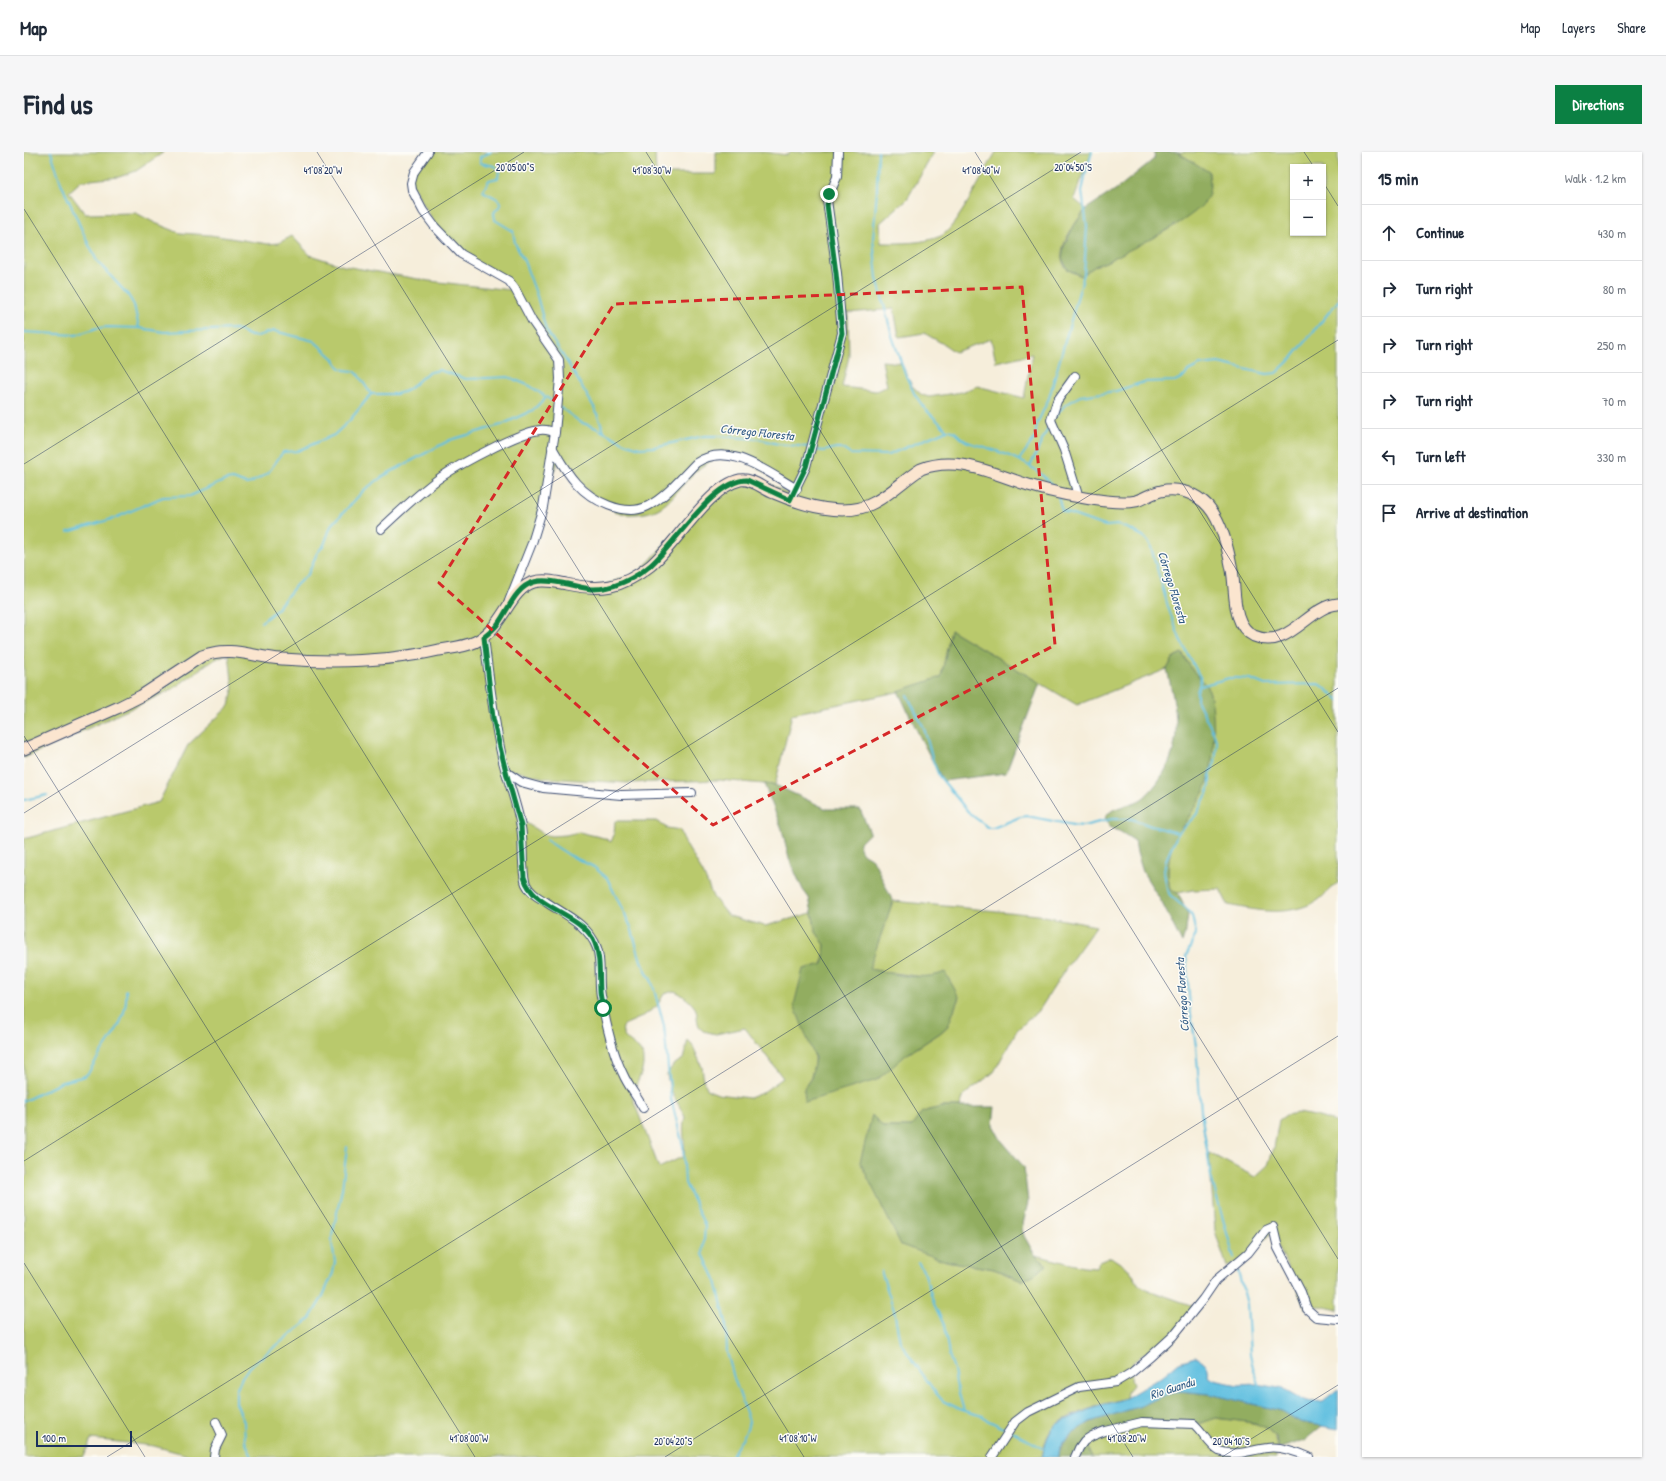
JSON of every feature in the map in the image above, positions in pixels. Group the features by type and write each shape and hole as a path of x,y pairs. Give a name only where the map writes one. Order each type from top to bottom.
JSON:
{"main road":[{"path":"24,749 141,696 202,656 210,653 224,650 241,651 282,659 341,662 409,657 474,642 484,637 497,624 518,593 526,585 534,582 553,582 591,589 610,586 629,580 652,564 720,490 731,483 741,480 747,480 790,500 831,509 854,511 875,503 921,469 930,465 948,463 991,472 1029,485 1057,492 1107,501 1129,502 1172,489 1186,492 1202,500 1212,513 1224,536 1232,571 1235,597 1240,620 1245,628 1255,636 1272,638 1282,635 1301,624 1323,608 1329,605 1338,604"}],"street":[{"path":"428,152 414,172 412,183 412,190 423,211 435,227 461,254 495,272 511,284 532,321 559,360 560,379 555,432 543,508 532,543 506,610"},
{"path":"790,500 797,489 804,472 842,333 827,200 837,177 838,152"},
{"path":"1075,376 1057,401 1051,420 1064,450 1078,496"},
{"path":"381,529 434,483 467,462 533,431 545,430 555,432"},
{"path":"552,446 559,460 581,488 601,502 620,508 638,509 652,504 663,496 696,463 712,455 740,459 753,463 797,489"},
{"path":"484,637 493,718 521,826 524,877 526,884 535,895 580,924 592,938 597,948 600,992 603,1008 618,1062 623,1076 643,1108"},
{"path":"506,772 521,782 543,788 622,795 692,793"},
{"path":"992,1457 1015,1422 1028,1412 1080,1387 1116,1382 1131,1373 1173,1336 1203,1300 1216,1280 1248,1253 1266,1230 1273,1227 1278,1248 1301,1292 1307,1309 1316,1318 1338,1319"},
{"path":"1075,1457 1081,1445 1092,1436 1136,1423 1151,1421 1194,1424 1217,1450 1223,1453 1239,1454 1268,1447 1309,1457"},
{"path":"214,1457 215,1449 222,1435 216,1422"}],"highlighted area":[{"path":"1022,287 1055,645 713,825 439,583 614,304"}],"green space":[{"path":"24,152 164,152 136,171 119,177 81,181 69,192 85,214 136,213 155,223 180,233 210,235 268,244 279,243 292,236 310,255 344,266 429,281 511,290 506,280 464,257 441,235 409,179 411,168 424,152 655,152 656,174 716,174 716,152 764,152 787,155 792,152 934,152 907,199 880,223 881,243 896,243 934,239 947,231 962,211 996,152 1092,152 1074,199 1086,209 1071,229 1063,246 1062,255 1063,262 1067,269 1081,276 1095,266 1106,262 1179,222 1190,160 1177,152 1338,152 1338,883 1320,899 1306,906 1295,909 1284,911 1262,911 1228,905 1220,889 1193,890 1178,893 1170,891 1168,877 1169,858 1173,841 1195,807 1213,737 1211,705 1208,689 1195,674 1182,653 1174,657 1167,669 1077,705 951,630 941,677 902,691 792,714 775,785 720,780 628,783 545,778 510,770 518,792 523,821 543,834 551,836 579,832 604,838 611,842 614,835 615,821 656,821 667,828 680,830 685,843 703,873 713,897 729,916 765,926 812,913 816,932 825,945 811,1046 814,1057 814,1068 804,1088 906,1055 940,1033 948,1026 959,997 934,977 915,976 868,969 893,901 1038,915 1096,926 1068,965 1040,1009 1017,1030 994,1072 964,1095 960,1107 941,1107 911,1127 883,1127 872,1115 946,1261 994,1269 1022,1281 1047,1265 1035,1255 1083,1267 1096,1268 1099,1262 1111,1257 1130,1270 1139,1285 1151,1291 1196,1307 1170,1346 1154,1347 1133,1362 1131,1379 1133,1385 1127,1392 1126,1398 1087,1410 1059,1423 1049,1434 1042,1457 195,1457 154,1446 91,1439 84,1457 24,1457 24,1178 27,1175 26,1165 24,1164 24,839 159,802 188,745 229,706 233,689 229,654 208,663 173,689 24,758","holes":["894,309 899,337 924,333 955,352 991,339 996,362 1032,354 1024,398 977,386 962,392 929,397 922,395 912,386 901,363 882,361 887,386 876,391 842,387 849,356 848,313","722,457 744,460 790,486 787,493 756,477 748,476 693,514 638,573 598,587 536,578 515,589 557,463 588,491 614,511 621,514 626,514 643,513 658,509 671,499 696,471 707,463","674,991 683,996 695,1008 698,1024 703,1031 716,1034 745,1028 783,1078 762,1093 749,1098 718,1094 708,1090 704,1082 702,1067 692,1044 688,1040 683,1059 673,1065 667,1075 670,1089 685,1117 683,1127 684,1156 659,1168 631,1094 641,1074 643,1055 639,1049 625,1038 623,1030 624,1025 642,1017 657,1006 664,994"]},
{"path":"1155,152 1177,152 1209,172 1210,189 1207,199 1190,216 1176,225 1106,262 1095,266 1082,276 1067,269 1062,258 1064,246 1073,227 1086,209 1118,188 1154,159"},
{"path":"951,630 1040,683 1006,773 943,781 898,691 941,677"},
{"path":"1182,653 1191,668 1209,690 1213,710 1214,738 1211,766 1206,787 1172,846 1169,858 1168,873 1170,890 1178,893 1188,915 1182,943 1162,903 1143,872 1135,841 1110,827 1105,817 1112,811 1143,798 1159,780 1167,766 1172,753 1176,726 1173,698 1167,669 1174,657"},
{"path":"764,784 775,785 827,809 860,809 870,833 859,844 860,848 863,853 875,862 893,901 869,969 907,976 927,976 945,972 959,997 948,1026 940,1033 906,1055 877,1080 805,1102 804,1088 811,1078 815,1058 794,1005 803,969 823,964 825,945 816,932 809,898 803,890 789,859 782,829"},
{"path":"941,1107 995,1107 993,1125 1001,1140 1024,1167 1028,1202 1022,1229 1024,1236 1035,1255 1047,1265 1022,1281 994,1269 946,1261 901,1245 860,1162 872,1115 883,1127 911,1127 922,1112"},
{"path":"1298,1113 1319,1117 1338,1123 1338,1310 1320,1306 1305,1308 1272,1232 1245,1259 1227,1267 1215,1231 1209,1153 1255,1177 1268,1165 1274,1148 1279,1120 1286,1115"},
{"path":"1180,1391 1210,1394 1283,1411 1300,1422 1322,1426 1305,1440 1278,1449 1276,1438 1268,1429 1255,1423 1216,1418 1201,1423 1174,1425 1146,1423 1092,1439 1087,1444 1093,1457 1057,1457 1063,1445 1072,1435 1091,1422"},
{"path":"1216,1418 1249,1422 1267,1429 1273,1435 1276,1444 1276,1457 1093,1457 1087,1444 1092,1439 1146,1423 1201,1423"}],"water":[{"name":"Rio Guandu","path":"1195,1357 1206,1364 1208,1376 1214,1380 1238,1385 1257,1384 1284,1389 1307,1402 1323,1401 1338,1389 1338,1429 1300,1422 1282,1411 1210,1394 1180,1391 1160,1397 1141,1406 1090,1422 1068,1437 1061,1447 1057,1457 1042,1457 1047,1439 1052,1429 1057,1424 1088,1410 1126,1398 1161,1377 1179,1362"}],"waterway":[{"path":"51,152 61,183 85,237 97,261 128,295 134,305 139,328"},
{"name":"Córrego Floresta","path":"491,152 480,157 480,163 495,166 499,171 498,178 489,180 483,191 499,200 500,205 494,213 495,220 513,231 515,243 524,261 537,296 546,330 594,407 604,431"},
{"path":"878,152 873,239 877,278 892,336 906,376 915,395 925,409 947,430"},
{"path":"1019,460 1035,438 1037,424 1049,398 1084,274 1087,226 1082,192 1092,152"},
{"path":"1056,416 1064,406 1080,396 1116,391 1144,382 1175,381 1185,376 1188,371 1200,365 1218,363 1267,374 1276,373 1292,358 1338,301"},
{"path":"24,332 76,335 97,328 108,327 139,328 164,332 236,329 251,336 257,336 274,331 314,341 333,358 339,367 344,370 354,371 357,373 371,394"},
{"path":"371,394 396,394 403,392 409,389 427,373 439,370 466,379 508,377 530,386 552,401"},
{"path":"68,532 115,518 163,497 190,496 226,480 233,479 246,484 251,483 268,473 283,452 297,451 334,435 350,420 371,394"},
{"path":"261,622 274,612 296,585 308,574 317,553 324,545 331,526 364,490 385,475 450,440 501,425 533,410 545,398"},
{"name":"Córrego Floresta","path":"560,407 580,422 596,428 627,444 640,448 654,447 704,436 759,439 778,444 808,447"},
{"path":"1030,466 1049,426"},
{"name":"Córrego Floresta","path":"814,450 824,451 841,448 850,454 888,455 950,430 966,441 994,450 1022,462 1040,473 1054,487"},
{"name":"Córrego Floresta","path":"1058,496 1062,511 1098,524 1106,526 1118,525 1129,529 1143,536 1150,544 1169,610 1180,639 1201,679 1197,692 1197,700 1217,743 1215,762 1210,775 1210,786 1208,792 1196,815 1178,833 1166,860 1164,872 1167,889 1170,895 1192,916 1196,934 1186,956 1190,1008 1196,1046 1201,1111 1211,1177 1234,1258"},
{"path":"1200,686 1229,678 1250,679 1265,685 1318,684 1324,687 1338,700"},
{"path":"907,695 924,728 933,761 939,776 970,814 989,828 993,828 1020,817 1027,816 1083,826 1112,819 1132,819 1178,833"},
{"path":"24,800 47,795"},
{"path":"546,840 569,855 594,867 607,878 631,927 641,961 652,982 664,1026 671,1099 683,1146 685,1183 705,1226 703,1254 716,1281 726,1322 727,1352 734,1378 749,1421 747,1430 731,1457"},
{"path":"24,1101 62,1082 85,1076 89,1072 120,1024 124,1014 126,990"},
{"path":"252,1457 245,1441 244,1422 236,1403 236,1391 242,1377 249,1367 309,1320 322,1298 333,1273 335,1262 332,1236 342,1189 347,1147"},
{"path":"918,1262 925,1274 934,1304 944,1325 949,1355 954,1369 956,1383 964,1411"},
{"path":"881,1271 894,1310 900,1342 935,1392 943,1401 964,1411 983,1416 987,1420 1006,1429"},
{"name":"Córrego Floresta","path":"1238,1271 1247,1304 1250,1355 1260,1386"},
{"path":"1012,1431 1046,1450"}],"route":[{"path":"603,1008 600,992 597,948 592,938 580,924 535,895 526,884 524,877 521,826 493,718 484,637 497,624 518,593 526,585 542,581 591,589 617,584 629,580 639,574 652,564 695,515 720,490 731,483 747,480 790,500 797,489 806,467 842,333 827,205 829,194"}]}
